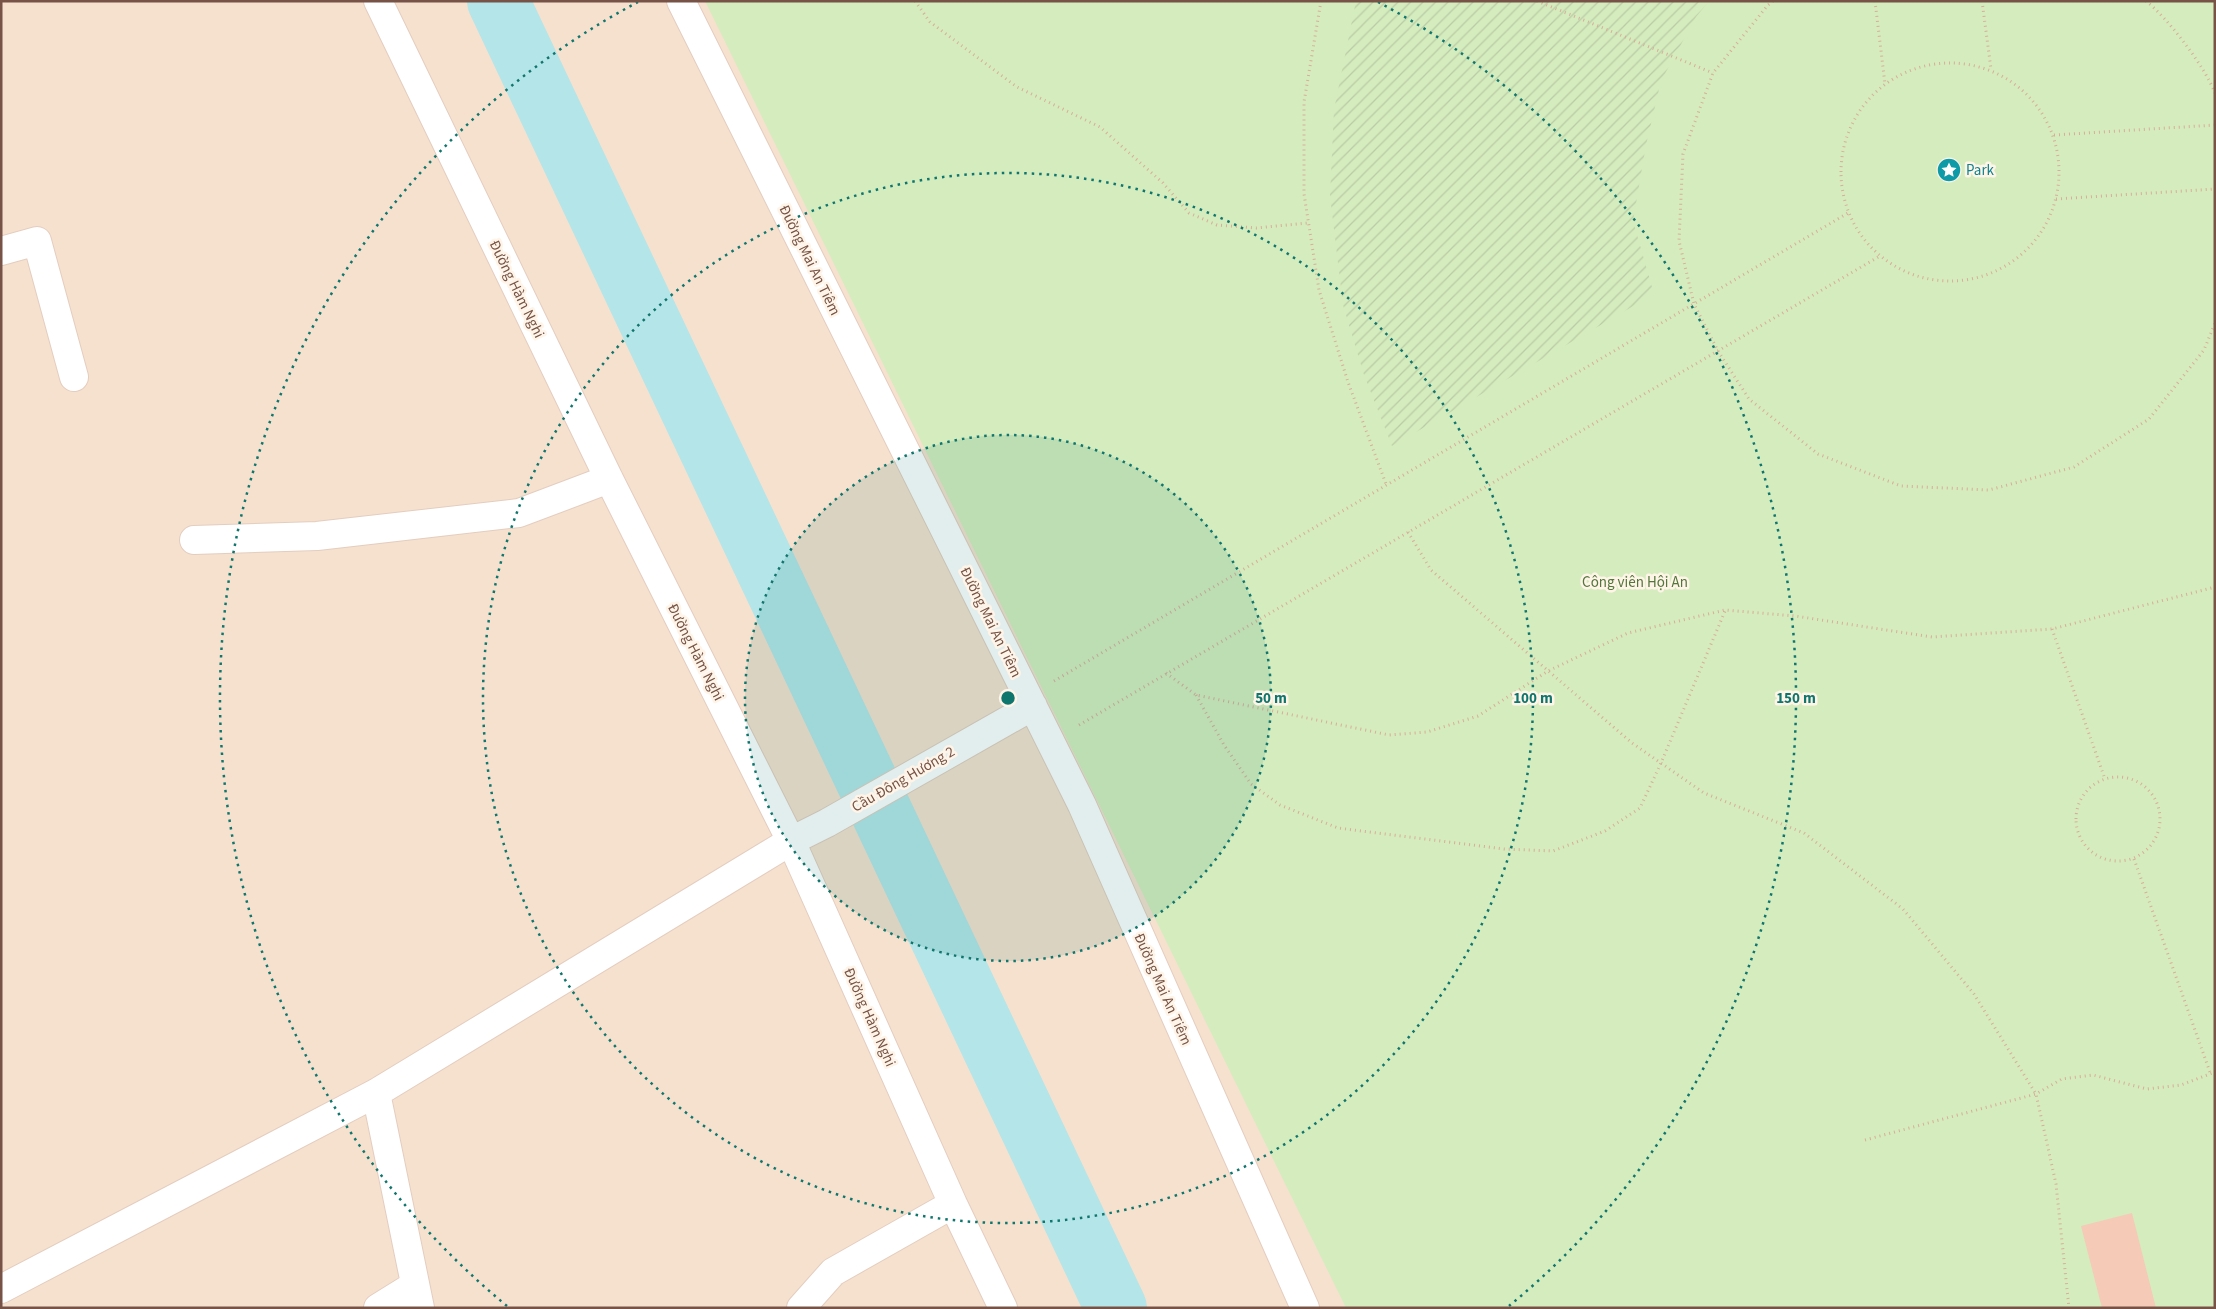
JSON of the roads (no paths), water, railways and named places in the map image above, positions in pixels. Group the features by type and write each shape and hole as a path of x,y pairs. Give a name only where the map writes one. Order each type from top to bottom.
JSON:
{"street":[{"name":"Đường Hàm Nghi","path":"378,1 608,479 791,841 953,1204 1003,1308"},
{"name":"Đường Mai An Tiêm","path":"681,1 1082,805 1305,1308"},
{"path":"1,251 37,241 74,377"},
{"path":"194,540 316,536 519,513 608,479"},
{"name":"Cầu Đông Hương 2","path":"1,1289 376,1093 791,841 827,823 979,736 1030,701"},
{"path":"376,1093 418,1296 378,1308"},
{"path":"800,1308 834,1272 953,1204"}],"waterway":[{"path":"498,1 1116,1308"}],"place":[{"name":"Park","path":"1949,170"}],"park label":[{"name":"Công viên Hội An","path":"1635,582"}]}
